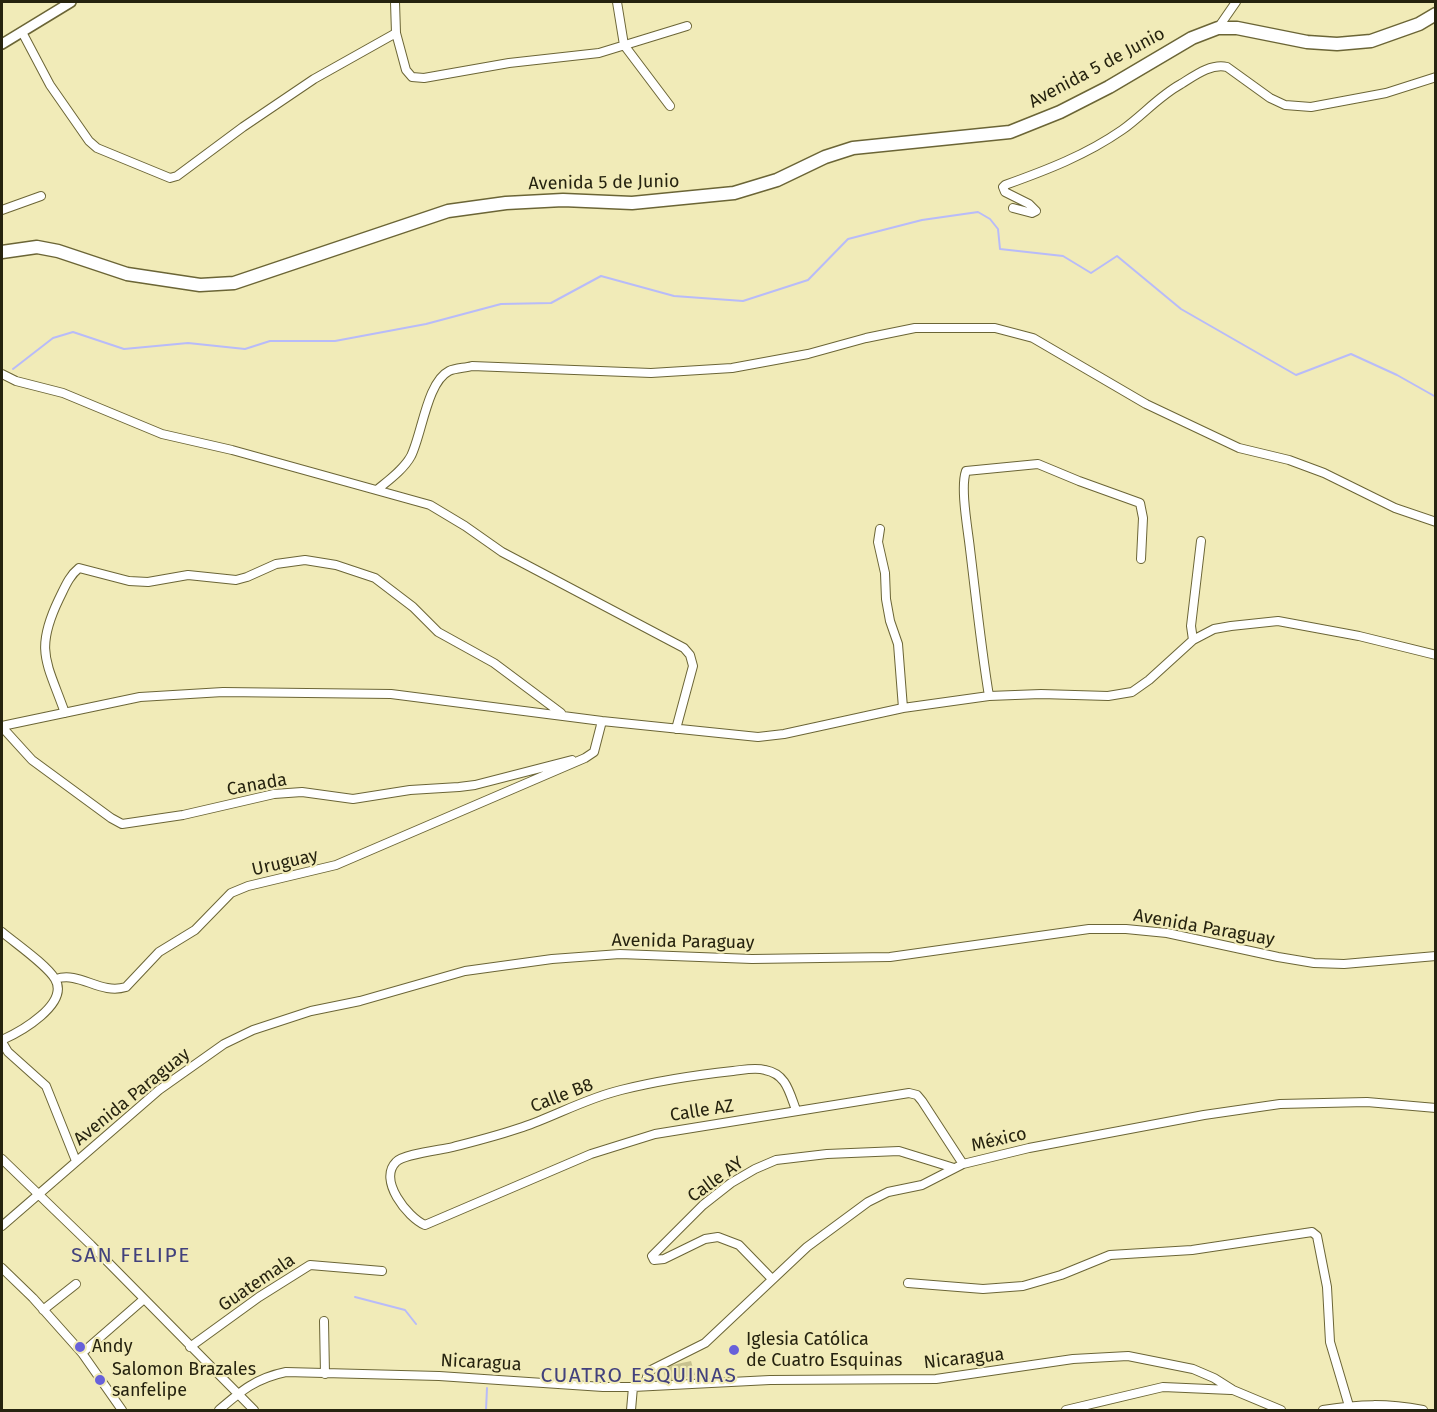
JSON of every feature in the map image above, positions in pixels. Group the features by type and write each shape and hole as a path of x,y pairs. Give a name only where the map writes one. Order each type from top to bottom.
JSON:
{"main road":[{"name":"Avenida 5 de Junio","path":"2,252 37,247 58,251 127,274 200,285 234,283 448,211 506,203 563,200 632,203 734,193 777,180 825,157 853,148 1010,132 1060,112 1109,87 1192,38 1218,28 1237,28 1307,42 1337,44 1371,41 1419,24 1436,14"}],"street":[{"path":"2,44 70,2"},
{"path":"395,2 396,33 406,70 412,77 424,78 509,63 599,53 687,27"},
{"path":"617,2 624,45 670,106"},
{"path":"1218,28 1236,2"},
{"path":"22,32 50,85 89,141 98,148 170,178 177,176 243,127 314,79 396,33"},
{"path":"1013,208 1032,213 1035,211 1029,204 1005,192 1005,185 1061,165 1090,150 1123,129 1178,85 1219,65 1227,67 1269,98 1285,105 1311,107 1386,93 1436,77"},
{"path":"2,210 41,196"},
{"path":"378,489 410,458 432,392 438,379 449,371 472,366 651,373 732,368 808,354 866,338 915,328 995,328 1033,338 1146,404 1239,448 1289,460 1316,470 1395,508 1436,522"},
{"path":"2,374 16,381 63,393 162,434 232,450 430,505 502,552 684,648 690,655 693,666 676,729"},
{"path":"989,696 981,651 965,506 963,477 966,471 1038,464 1140,503 1143,518 1141,559"},
{"path":"880,529 878,542 885,573 890,621 898,644 903,708"},
{"path":"1193,640 1191,626 1201,541"},
{"path":"65,713 47,663 44,650 45,636 49,620 72,573 79,568 129,581 148,582 188,575 236,580 247,578 276,564 305,560 336,565 375,578 413,607 438,632 494,663 564,715"},
{"path":"2,727 140,698 223,692 391,694 758,738 903,708 989,696 1041,694 1108,696 1132,692 1149,680 1193,640 1214,629 1278,621 1359,636 1436,656"},
{"path":"585,758 594,752 602,721"},
{"name":"Canada","path":"2,727 32,760 122,824 183,815 274,794 302,792 356,798 410,790 475,785 553,764 585,758"},
{"name":"Uruguay","path":"56,979 70,976 97,987 126,987 159,952 195,930 231,893 248,886 336,865 585,758"},
{"name":"Avenida Paraguay","path":"2,1226 159,1090 224,1044 253,1030 311,1011 360,1001 465,971 552,959 620,954 763,959 890,957 1089,928 1167,933 1314,963 1344,964 1436,956"},
{"path":"2,932 56,979 58,990 54,1000 30,1025 2,1041 8,1052 46,1086 76,1161"},
{"name":"Calle B8","path":"424,1224 418,1222 407,1212 394,1192 391,1181 392,1170 396,1162 402,1158 469,1143 522,1127 618,1090 722,1072 759,1069 780,1075 796,1110"},
{"name":"Calle AZ","path":"424,1224 591,1154 655,1134 909,1093 917,1095 963,1164"},
{"name":"México","path":"644,1386 649,1371 705,1343 807,1247 877,1196 922,1185 963,1164 1029,1148 1204,1115 1280,1104 1367,1102 1436,1108"},
{"name":"Calle AY","path":"772,1279 739,1245 718,1237 705,1239 664,1260 654,1260 652,1256 704,1205 731,1183 776,1160 827,1154 899,1151 954,1168"},
{"path":"2,1159 254,1410"},
{"path":"908,1282 983,1289 1023,1286 1061,1275 1110,1255 1192,1250 1312,1232 1317,1236 1327,1287 1330,1342 1348,1406"},
{"name":"Guatemala","path":"190,1347 259,1297 310,1265 382,1271"},
{"path":"2,1268 82,1353 122,1410"},
{"path":"43,1310 76,1284"},
{"path":"82,1353 144,1299"},
{"path":"324,1321 325,1374"},
{"name":"Nicaragua","path":"219,1410 255,1381 269,1375 286,1372 460,1377 633,1387 770,1380 936,1379 1073,1359 1128,1356 1193,1369 1233,1390 1281,1410"},
{"path":"631,1410 633,1387"},
{"path":"1066,1410 1162,1387 1233,1390"},
{"path":"1323,1410 1386,1404 1423,1410"}],"shaded area":[{"path":"691,1361 695,1375 666,1382 663,1367"}],"waterway":[{"path":"13,369 53,338 73,332 124,349 188,343 245,349 270,341 335,341 426,324 501,304 551,303 601,276 674,296 743,301 808,280 848,239 922,220 978,212 990,219 998,229 1000,249 1063,256 1091,273 1117,256 1181,309 1296,375 1351,354 1397,375 1436,397"},
{"path":"355,1297 405,1310 416,1324"},
{"path":"486,1410 487,1388"}],"place":[{"name":"Andy","path":"80,1347"},
{"name":"Iglesia Católica de Cuatro Esquinas","path":"734,1350"},
{"name":"Salomon Brazales sanfelipe","path":"100,1380"}],"district":[{"name":"SAN FELIPE","path":"131,1256"},
{"name":"CUATRO ESQUINAS","path":"639,1376"}]}
